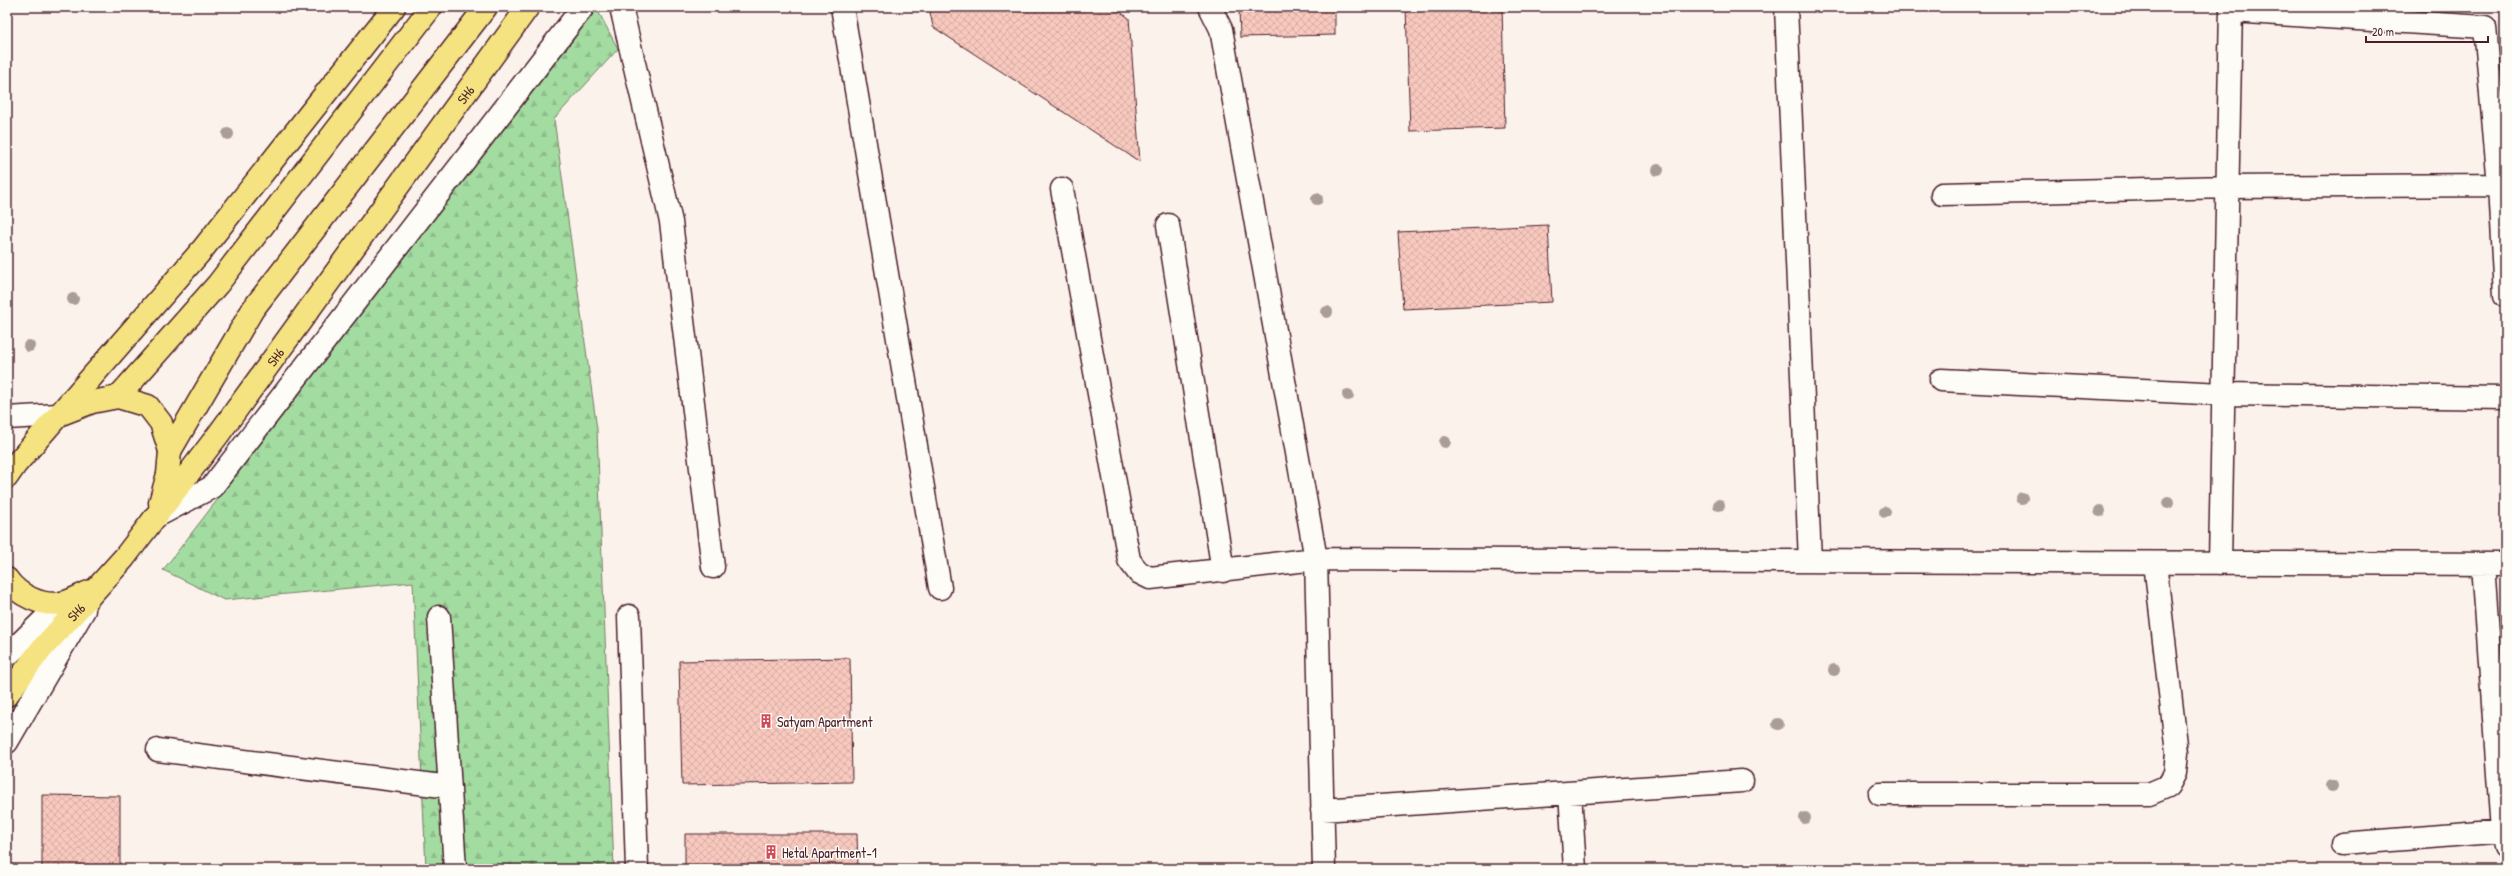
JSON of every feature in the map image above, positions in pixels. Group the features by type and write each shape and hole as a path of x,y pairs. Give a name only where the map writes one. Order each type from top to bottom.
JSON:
{"main road":[{"path":"7,477 58,415 202,250 394,7"},
{"path":"118,397 218,284 431,7"},
{"path":"170,451 253,308 486,7"},
{"name":"SH6","path":"7,695 39,652 124,558 218,435 528,7"},
{"path":"58,415 92,402 118,397 148,406 161,423 170,451 168,474 155,517"},
{"path":"7,579 14,589 37,601 61,603 96,590"}],"street":[{"path":"155,517 212,487 583,7"},
{"path":"621,7 672,222 713,567"},
{"path":"842,7 940,588"},
{"path":"1210,7 1220,29 1316,559 1324,869"},
{"path":"1786,7 1810,561"},
{"path":"2220,563 2231,9 2485,27 2499,185 2505,296"},
{"path":"1942,194 2228,187 2499,185"},
{"path":"1062,189 1129,560 1138,572 1150,578 1223,571 1316,559 2505,564"},
{"path":"1168,225 1223,571"},
{"path":"1941,380 2223,394 2505,398"},
{"path":"7,418 58,415"},
{"path":"1880,794 2149,794 2168,786 2175,773 2177,753 2155,563"},
{"path":"2342,844 2504,836 2500,720 2483,564"},
{"path":"7,742 96,590"},
{"path":"7,656 61,603"},
{"path":"629,616 637,869"},
{"path":"439,617 455,869"},
{"path":"158,750 450,787"},
{"path":"1322,810 1742,781"},
{"path":"1570,793 1575,869"}],"green space":[{"path":"597,9 618,49 554,119 597,429 614,869 426,869 413,582 224,600 163,570"}],"building":[{"path":"929,7 1113,7 1129,18 1140,162 933,27"},
{"path":"1239,7 1335,7 1335,35 1240,37"},
{"path":"1406,7 1502,7 1505,128 1410,131"},
{"path":"1548,225 1552,302 1403,309 1398,232"},
{"name":"Satyam Apartment","path":"850,658 852,782 682,785 679,661"},
{"path":"42,795 120,796 120,869 42,869"},
{"name":"Hetal Apartment-1","path":"685,834 857,834 858,869 685,869"}],"place":[{"name":"Satyam Apartment","path":"766,721"},
{"name":"Hetal Apartment-1","path":"771,852"}]}
